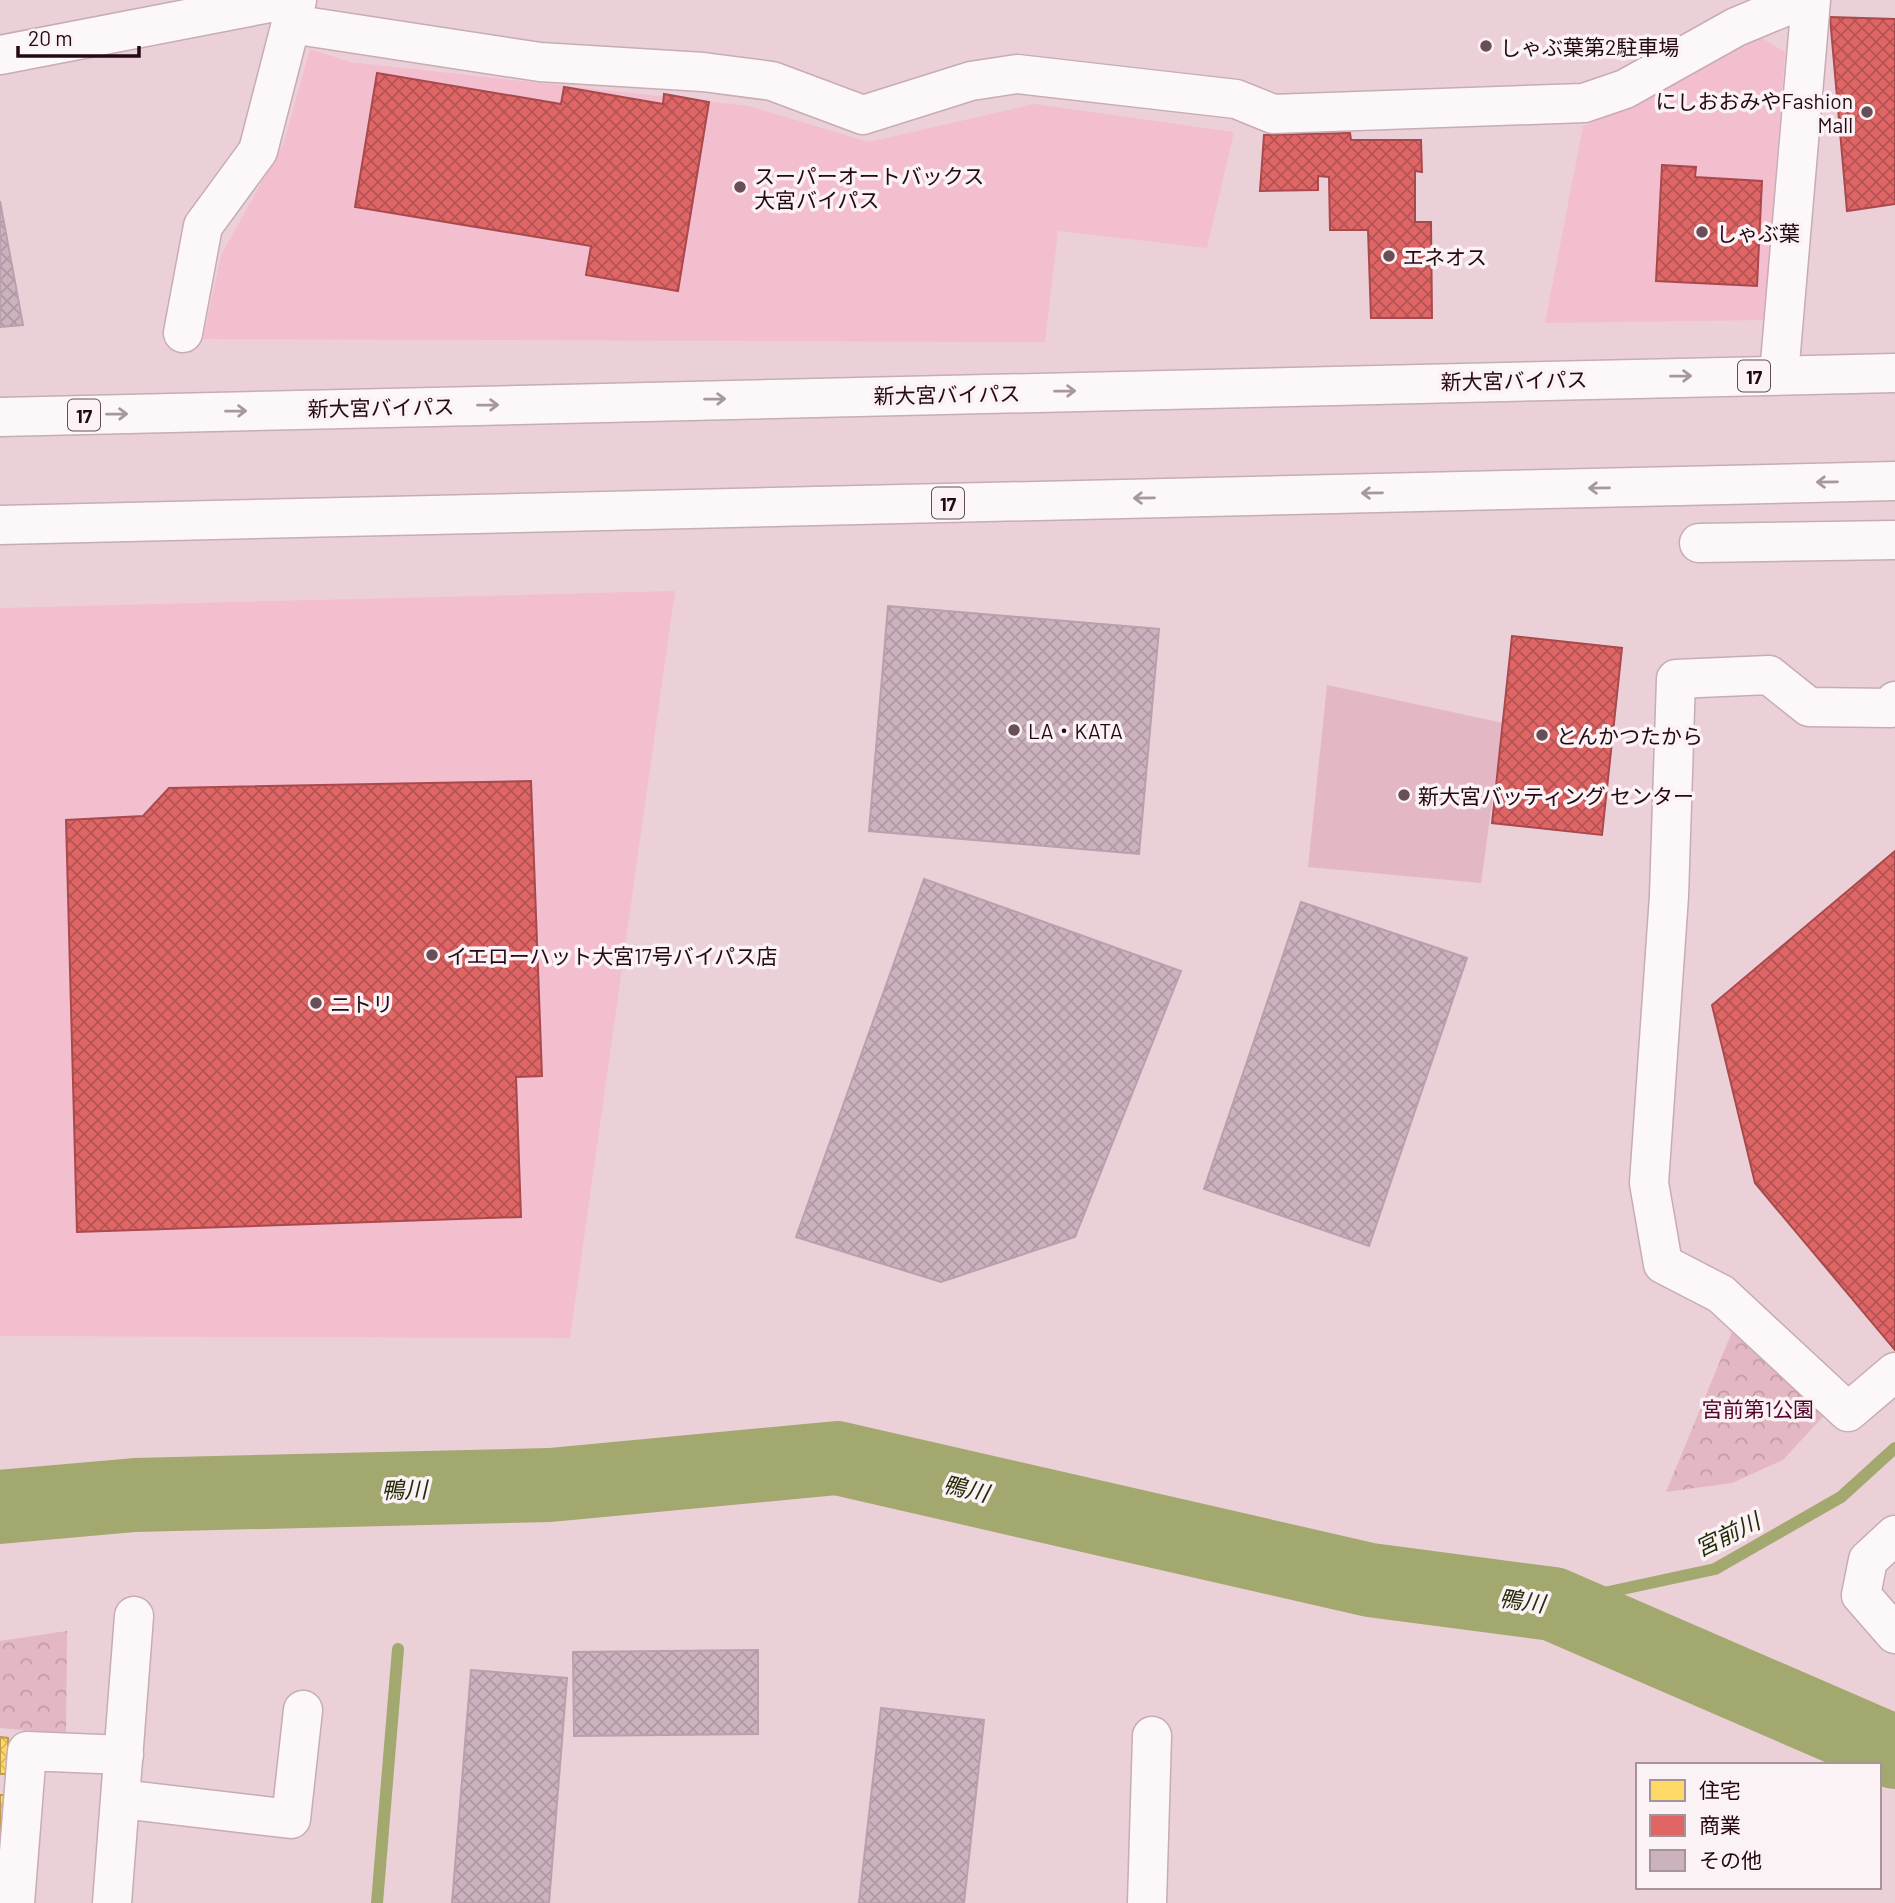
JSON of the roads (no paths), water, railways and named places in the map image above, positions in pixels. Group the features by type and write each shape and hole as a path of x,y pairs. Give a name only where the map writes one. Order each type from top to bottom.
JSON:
{"main road":[{"path":"0,55 291,8 540,62 704,72 772,81 863,115 971,81 1017,74 1236,99 1273,114 1584,103 1625,89 1736,27 1801,0"},
{"path":"1779,375 1811,0"},
{"path":"183,333 203,226 258,151 291,8"},
{"name":"新大宮バイパス","path":"0,417 1895,373"},
{"name":"17","path":"0,525 1895,481"},
{"path":"1699,543 1895,540"},
{"path":"1895,701 1890,708 1809,708 1769,676 1676,679 1669,897 1649,1183 1663,1264 1721,1294 1848,1412 1895,1372"},
{"path":"1895,1535 1868,1560 1861,1595 1895,1634"},
{"path":"112,1903 134,1616"},
{"path":"121,1799 291,1819 303,1710"},
{"path":"1147,1903 1152,1736"},
{"path":"15,1903 27,1751 124,1755"}],"waterway":[{"name":"宮前川","path":"1553,1604 1715,1569 1841,1497 1895,1448"},
{"name":"鴨川","path":"0,1507 135,1495 550,1485 837,1458 1370,1580 1553,1604 1895,1752"},
{"path":"377,1903 398,1649"}],"place":[{"name":"しゃぶ葉第2駐車場","path":"1486,46"},
{"name":"にしおおみやFashion Mall","path":"1867,112"},
{"name":"スーパーオートバックス 大宮バイパス","path":"740,187"},
{"name":"しゃぶ葉","path":"1702,232"},
{"name":"エネオス","path":"1389,256"},
{"name":"LA・KATA","path":"1014,730"},
{"name":"とんかつたから","path":"1542,735"},
{"name":"新大宮バッティング センター","path":"1404,795"},
{"name":"イエローハット大宮17号バイパス店","path":"432,955"},
{"name":"ニトリ","path":"316,1003"}],"park label":[{"name":"宮前第1公園","path":"1758,1408"}]}
